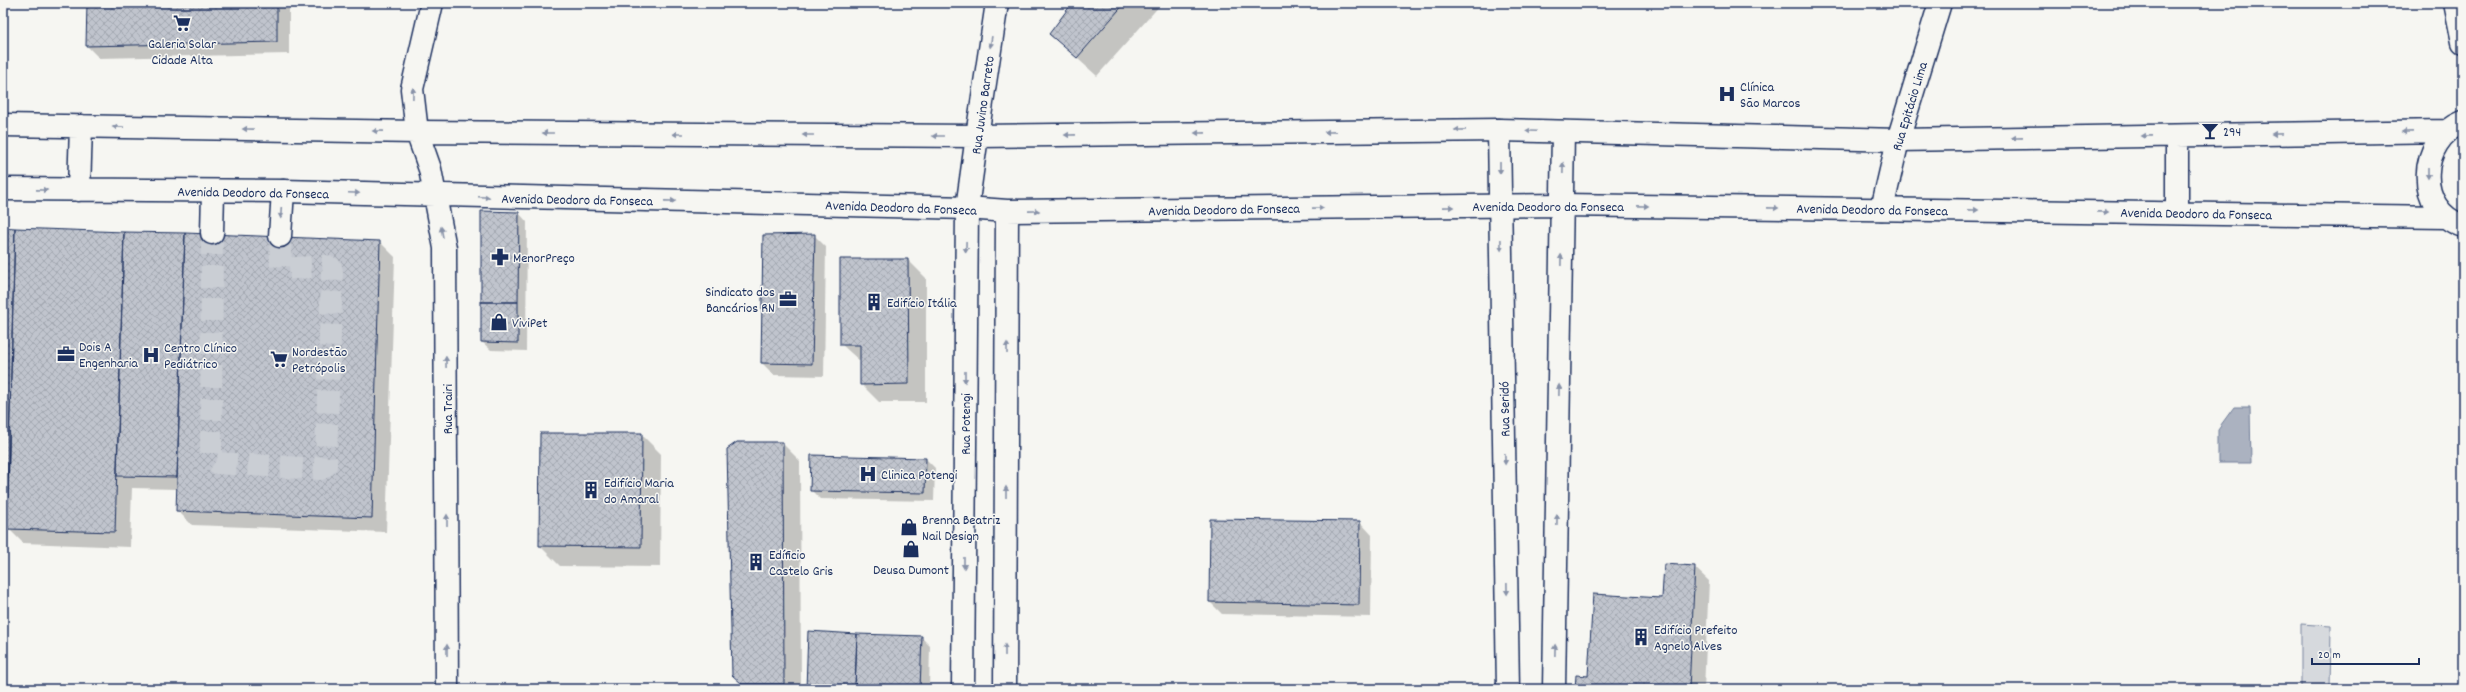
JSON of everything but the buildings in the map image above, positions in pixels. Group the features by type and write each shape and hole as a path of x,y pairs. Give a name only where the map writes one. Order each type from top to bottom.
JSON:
{"main road":[{"name":"Rua Trairi","path":"432,3 412,89 417,132 430,170 445,248 447,689"},
{"name":"Rua Juvino Barreto","path":"967,208 976,136 997,3"},
{"name":"Rua Epitácio Lima","path":"1882,209 1898,140 1940,3"},
{"path":"2455,3 2463,42"},
{"path":"3,125 417,132 976,136 1499,130 1898,140 2177,136 2454,126"},
{"path":"79,190 81,126"},
{"path":"2454,126 2434,146 2428,164 2428,183 2434,201 2455,221"},
{"name":"Rua Seridó","path":"1499,130 1508,689"},
{"path":"1554,689 1563,132"},
{"path":"2177,136 2177,213"},
{"name":"Avenida Deodoro da Fonseca","path":"3,189 213,192 283,191 967,208 1007,211 1562,205 2177,213 2455,221"},
{"path":"280,236 283,191"},
{"path":"212,232 213,192"},
{"name":"Rua Potengi","path":"963,689 967,208"},
{"path":"1005,689 1007,211"}],"shaded area":[{"path":"2234,407 2250,407 2251,463 2218,463 2218,429"},
{"path":"2301,624 2331,626 2330,689 2301,689"}],"tunnel":[{"path":"212,233 211,459 217,463 320,469 326,465 332,272 331,268 326,266 281,269 280,236"}],"place":[{"name":"Galeria Solar Cidade Alta","path":"182,23"},
{"name":"Clínica São Marcos","path":"1727,94"},
{"name":"294","path":"2210,131"},
{"name":"MenorPreço","path":"500,257"},
{"name":"Sindicato dos Bancários RN","path":"788,299"},
{"name":"Edifício Itália","path":"874,302"},
{"name":"ViviPet","path":"499,322"},
{"name":"Dois A Engenharia","path":"66,354"},
{"name":"Centro Clínico Pediátrico","path":"151,355"},
{"name":"Nordestão Petrópolis","path":"279,359"},
{"name":"Clinica Potengi","path":"868,474"},
{"name":"Edifício Maria do Amaral","path":"591,490"},
{"name":"Brenna Beatriz Nail Design","path":"909,527"},
{"name":"Deusa Dumont","path":"911,549"},
{"name":"Edíficio Castelo Gris","path":"756,562"},
{"name":"Edifício Prefeito Agnelo Alves","path":"1641,637"}]}
